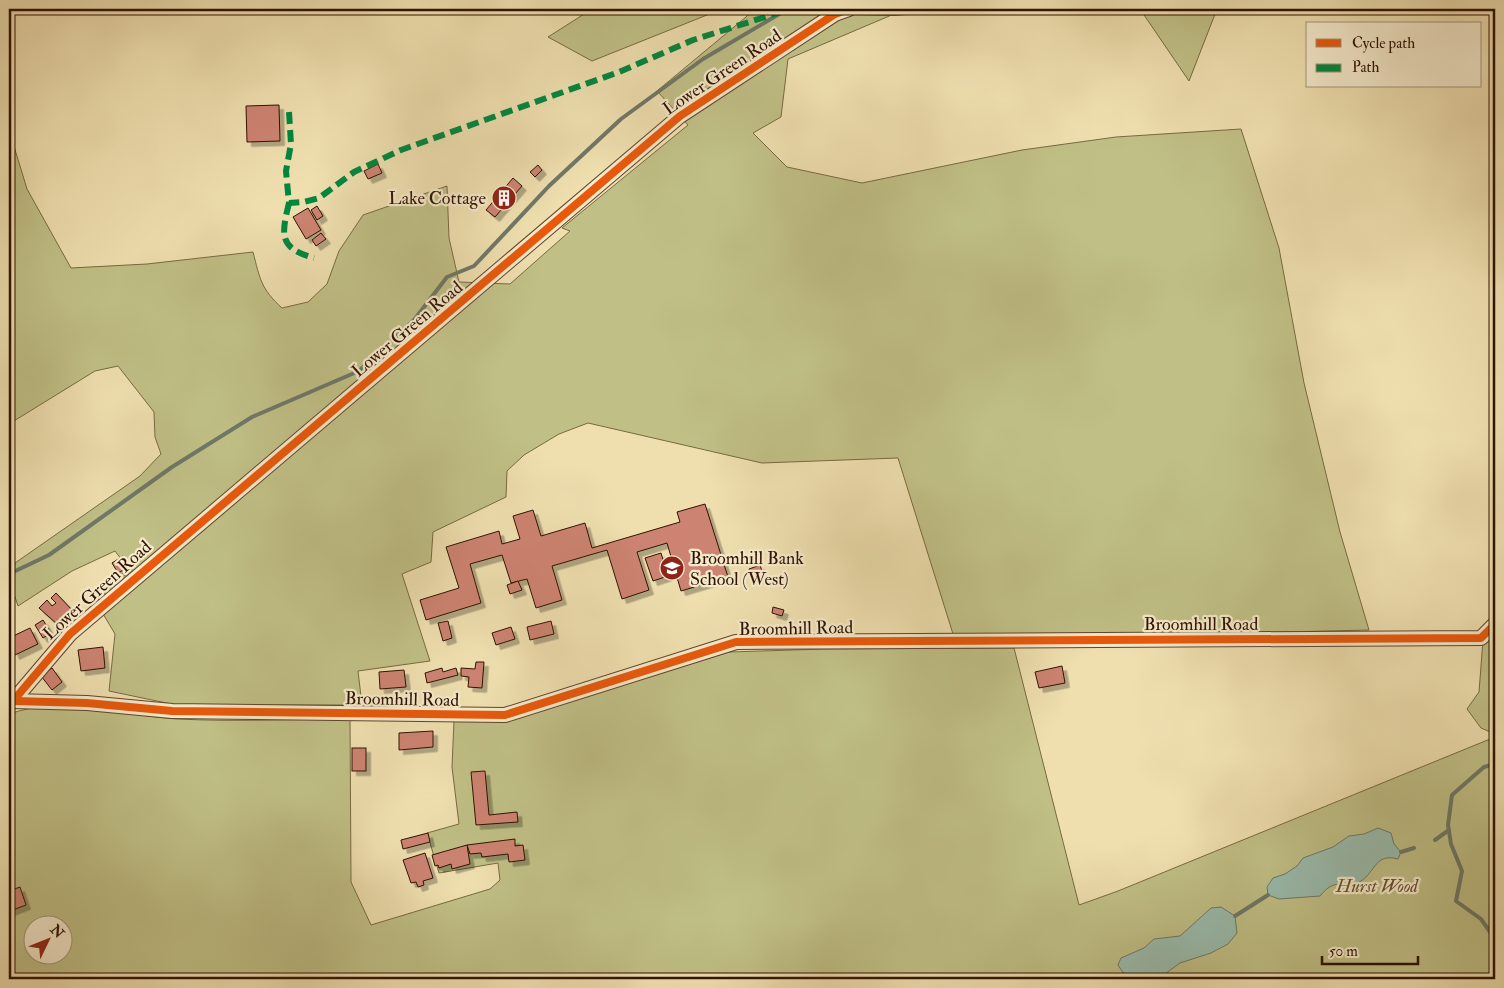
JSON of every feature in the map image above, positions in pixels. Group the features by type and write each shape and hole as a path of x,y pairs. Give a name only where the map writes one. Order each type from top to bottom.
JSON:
{"street":[{"name":"Lower Green Road","path":"11,701 70,634 680,116 835,14 849,9"},
{"name":"Broomhill Road","path":"11,701 87,703 172,711 505,715 736,642 1481,638 1495,624"}],"green space":[{"path":"592,9 722,9 592,61 548,37"},
{"path":"753,9 924,9 894,14 788,59 781,117 753,133 787,167 862,183 1022,150 1116,137 1241,129 1279,248 1304,383 1340,532 1369,630 1242,633 953,634 898,458 762,463 588,423 559,434 524,455 507,471 506,497 433,532 431,562 402,574 430,661 358,671 362,705 176,705 109,691 115,634 96,602 128,568 115,551 72,571 18,606 13,591 15,563 140,476 161,454 155,437 154,412 118,366 95,371 9,424 9,130 27,189 71,268 147,264 253,252 265,289 282,308 308,302 327,284 339,251 363,215 447,186 449,238 459,282 510,284 570,231 562,228 688,125 657,91 746,17"},
{"path":"1140,9 1217,9 1189,81"},
{"path":"1495,634 1495,734 1481,728 1467,709 1479,692 1483,640"},
{"name":"Hurst Wood","path":"1014,648 1079,905 1118,891 1495,737 1495,979 9,979 9,714 31,708 73,706 156,717 199,720 350,719 351,882 371,925 490,889 500,880 498,863 439,873 427,833 459,824 452,767 454,721 510,719 729,652 825,649"}],"shaded area":[{"path":"1378,828 1391,833 1394,844 1401,852 1398,859 1385,858 1376,864 1361,881 1350,885 1336,884 1326,889 1320,896 1279,899 1268,895 1267,887 1273,878 1285,874 1297,866 1303,858 1333,847 1349,836 1364,834"},
{"path":"1221,907 1235,916 1237,933 1228,944 1211,953 1180,963 1158,979 1127,979 1118,965 1121,958 1144,948 1154,939 1180,936 1211,908"}],"building":[{"path":"279,105 280,141 247,142 246,106"},
{"path":"378,164 382,173 368,179 364,171"},
{"path":"538,165 542,170 535,177 530,172"},
{"name":"Lake Cottage","path":"513,178 522,186 495,217 486,210"},
{"path":"317,206 323,216 317,220 311,210"},
{"path":"308,208 321,230 306,239 293,217"},
{"path":"321,233 326,239 316,246 312,240"},
{"path":"705,504 728,577 681,591 667,543 637,552 649,590 622,599 607,550 552,566 562,600 536,608 527,579 511,583 502,555 470,564 481,603 426,620 420,600 459,588 446,547 499,531 502,544 520,539 513,516 533,510 541,536 585,523 592,548 680,522 677,512"},
{"path":"661,553 668,576 653,581 645,558"},
{"path":"123,556 129,567 118,573 112,563"},
{"path":"760,565 764,577 753,580 749,569"},
{"path":"518,581 522,590 510,594 507,585"},
{"path":"56,593 73,611 58,625 39,608 47,600 52,606 56,603 51,598"},
{"path":"773,607 784,610 782,616 772,613"},
{"path":"43,620 51,633 43,638 35,625"},
{"path":"448,621 452,638 443,641 438,623"},
{"path":"551,621 554,634 530,640 527,627"},
{"path":"511,627 515,639 496,645 492,633"},
{"path":"30,628 38,644 15,655 9,638"},
{"path":"103,647 105,668 81,671 78,650"},
{"path":"476,662 484,662 482,688 468,687 469,677 461,676 461,668 475,669"},
{"path":"1062,666 1065,683 1039,688 1035,672"},
{"path":"52,668 62,682 52,690 41,676"},
{"path":"442,668 443,672 456,668 458,675 427,683 425,673"},
{"path":"404,670 406,687 380,689 379,672"},
{"path":"433,731 433,747 399,750 399,733"},
{"path":"352,748 366,748 366,771 352,771"},
{"path":"485,771 489,815 517,812 518,822 476,825 471,772"},
{"path":"428,833 430,842 403,849 401,840"},
{"path":"515,839 515,846 523,845 525,860 509,862 508,854 482,857 481,853 470,854 467,845"},
{"path":"467,845 470,864 452,869 451,864 439,868 438,865 435,866 432,855"},
{"path":"425,853 433,878 423,881 424,885 418,887 416,882 411,883 403,860"},
{"path":"20,887 26,905 10,911 9,891"}],"waterway":[{"path":"850,13 894,14 954,9"},
{"path":"9,574 49,555 172,467 252,417 359,371 414,320 447,277 474,266 549,186 621,119 703,59 786,10 831,12"},
{"path":"1495,764 1484,767 1452,795 1448,825 1451,844 1462,871 1456,901 1481,919 1495,939"},
{"path":"1435,840 1449,830"},
{"path":"1401,852 1414,848"},
{"path":"1235,916 1268,895"},
{"path":"1118,979 1124,974"}],"marked path":[{"path":"289,112 291,144 286,171 289,203 304,202 319,198 354,172 401,150 619,72 693,40 790,9"},
{"path":"808,9 835,14"},
{"path":"289,203 284,232 285,239 294,250 314,258"}],"cycle path":[{"path":"9,702 13,701 70,634 680,116 835,14 849,9"},
{"path":"13,701 87,703 172,711 505,715 736,642 1481,638 1495,624"}],"place":[{"name":"Lake Cottage","path":"504,198"},
{"name":"Broomhill Bank School (West)","path":"672,568"}]}
